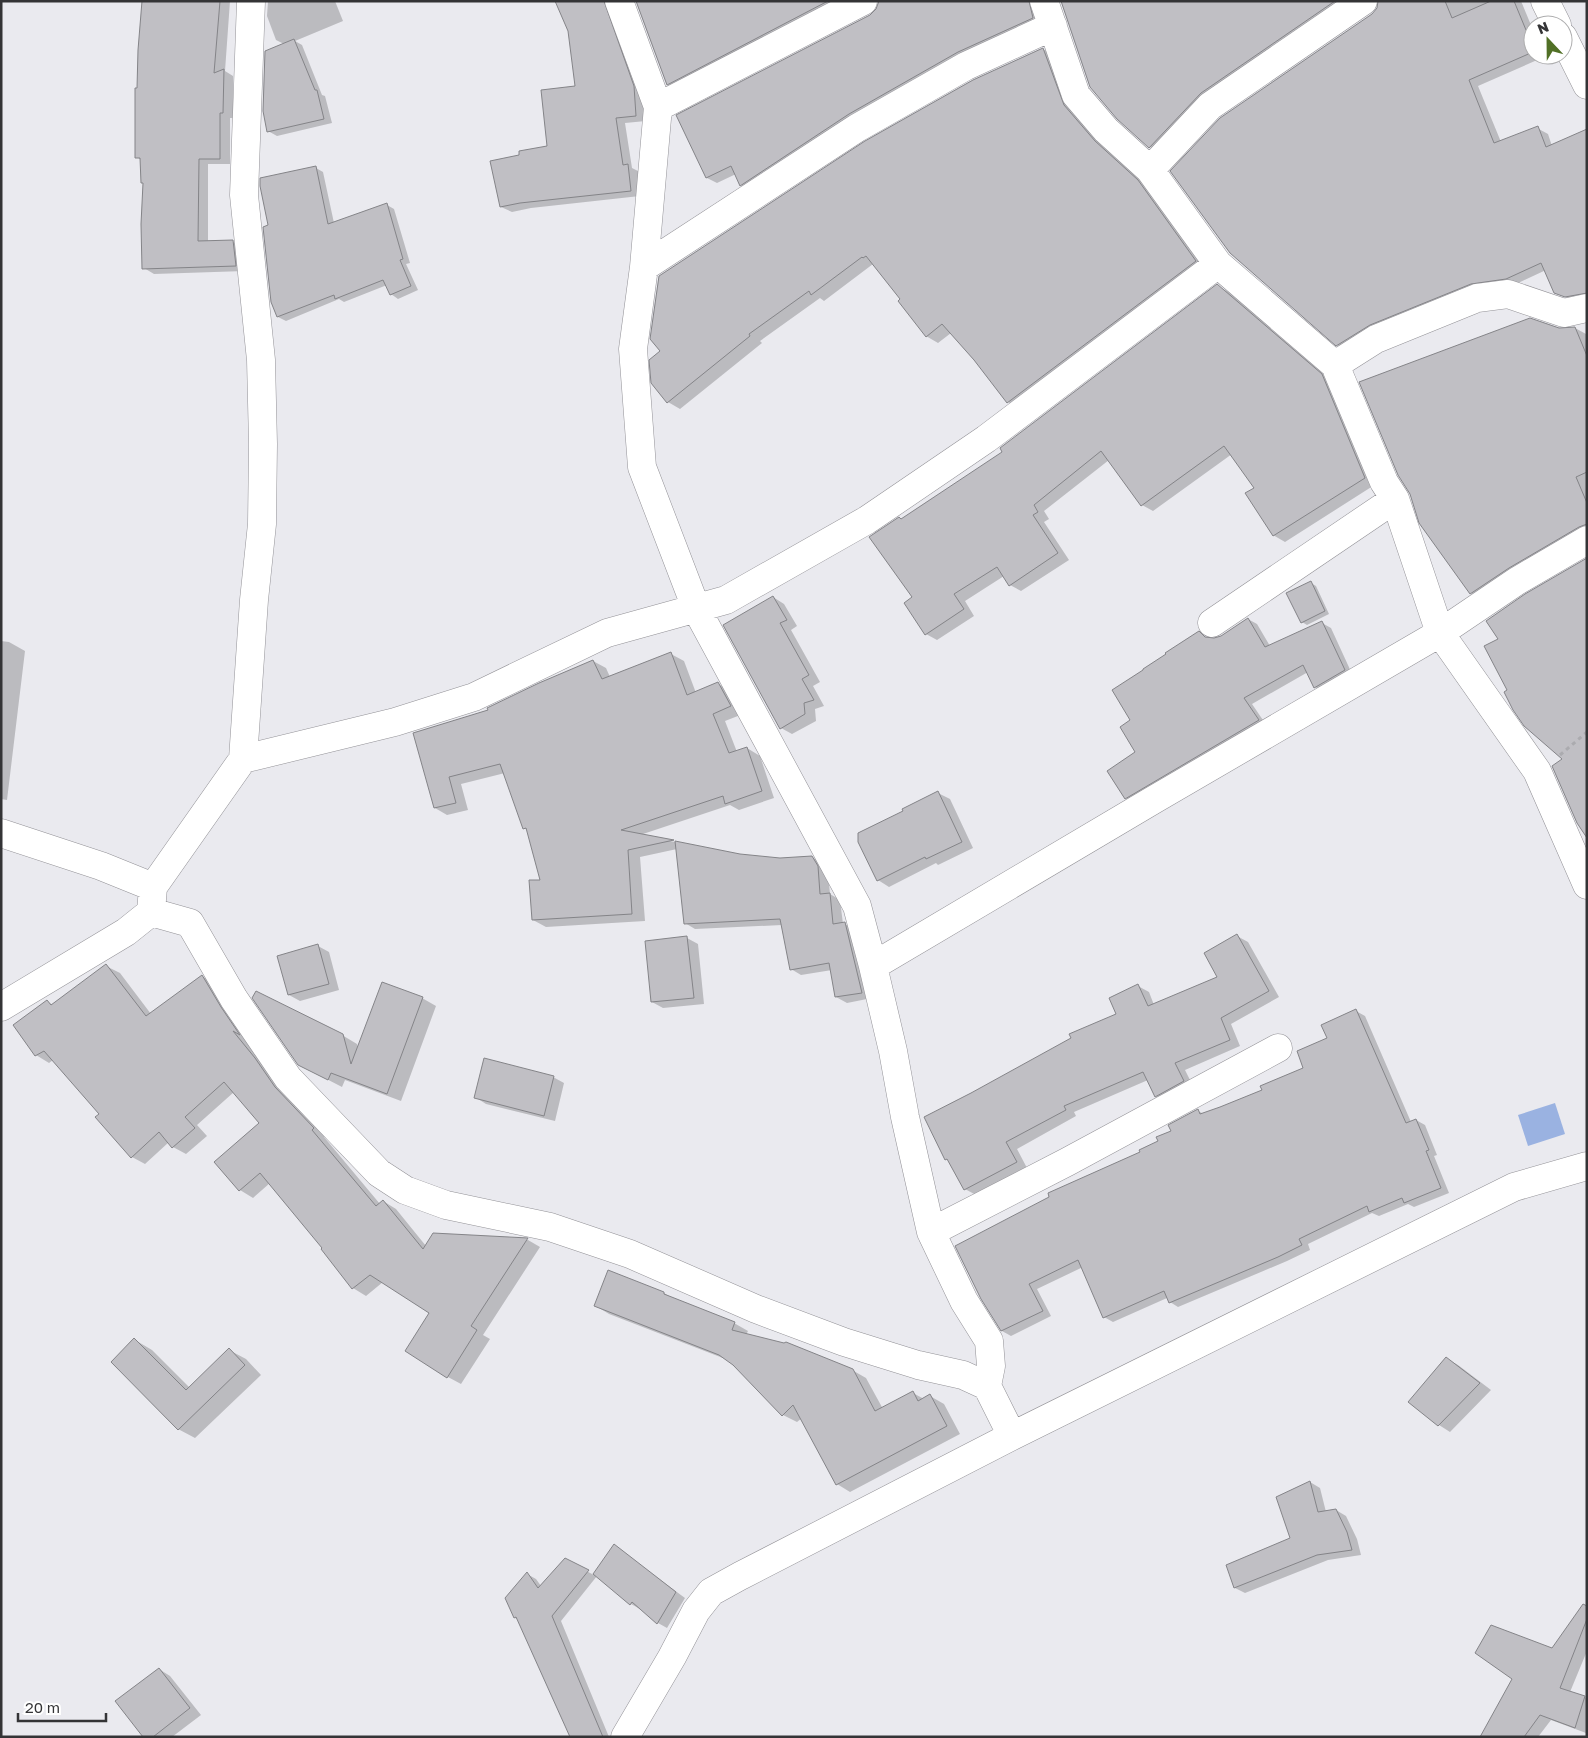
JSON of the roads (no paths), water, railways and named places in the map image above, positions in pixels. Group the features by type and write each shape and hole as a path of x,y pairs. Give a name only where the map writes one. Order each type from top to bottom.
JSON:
{"street":[{"path":"1,1007 126,932 152,900 243,759 249,659 263,514 261,360 244,195 251,1"},
{"path":"619,1 658,107 644,267 633,349 642,466 696,608 857,906 873,966 931,1232 964,1301 990,1341 991,1366 987,1386 1012,1436"},
{"path":"658,107 863,1"},
{"path":"1150,170 1210,106 1363,1"},
{"path":"1545,1 1552,15"},
{"path":"644,267 857,128 966,66 1048,14 1076,95 1106,130 1150,170 1218,264 1335,366 1384,482 1395,499 1440,633 1537,771 1587,886"},
{"path":"1573,57 1587,85"},
{"path":"243,759 395,722 474,697 607,633 726,600 867,520 986,439 1218,264"},
{"path":"1335,366 1376,339 1477,298 1508,294 1564,313 1587,308"},
{"path":"1212,623 1395,499"},
{"path":"873,966 1440,633 1517,581 1587,540"},
{"path":"1,832 101,866 190,923 234,999 288,1078 379,1173 405,1190 446,1205 550,1227 630,1254 756,1309 844,1342 963,1375 987,1386"},
{"path":"931,1232 1067,1162 1278,1048"},
{"path":"625,1737 672,1657 696,1611 711,1592 1012,1436 1514,1187 1587,1166"}],"water":[{"path":"1555,1103 1565,1134 1528,1146 1518,1115"}]}
